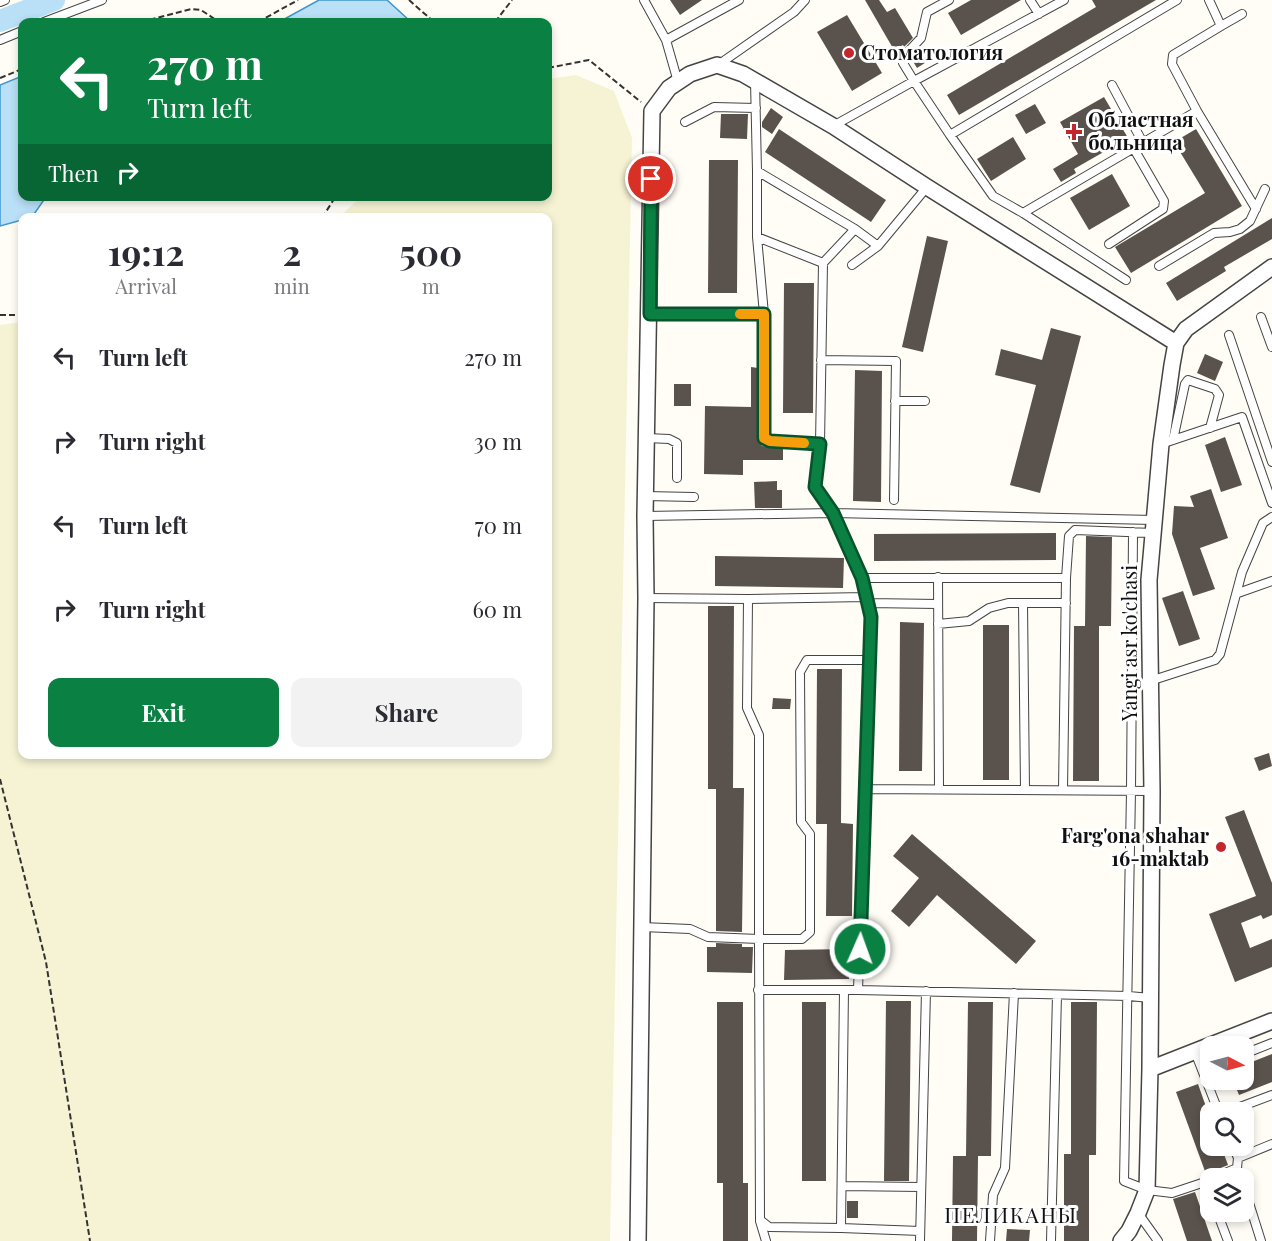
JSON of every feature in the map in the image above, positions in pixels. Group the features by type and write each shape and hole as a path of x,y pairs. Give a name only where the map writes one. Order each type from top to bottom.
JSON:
{"street":[{"path":"638,1241 646,598 645,496 652,111 669,88 690,74 717,65 743,74 833,126 1176,343 1186,328 1272,267"},
{"name":"Yangi asr ko'chasi","path":"1121,1241 1129,1231 1147,1190 1152,791 1149,580 1153,526 1167,442 1176,343"},
{"path":"1150,1069 1272,1021"}],"lane":[{"path":"0,2 5,0"},
{"path":"55,18 102,0"},
{"path":"644,0 666,40 678,82"},
{"path":"666,40 738,0"},
{"path":"717,65 794,12 805,0"},
{"path":"949,0 927,12 921,38 906,54 903,63 914,81 993,196 1126,280"},
{"path":"1030,0 1039,14"},
{"path":"833,126 1064,0"},
{"path":"950,135 1177,0"},
{"path":"1209,0 1221,26"},
{"path":"1242,14 1173,55 1172,64 1197,111 1256,209"},
{"path":"0,40 18,33"},
{"path":"755,81 757,237 764,314 764,438 770,441 820,444"},
{"path":"1112,85 1143,143"},
{"path":"685,122 714,107 756,108"},
{"path":"1023,213 1197,111"},
{"path":"1109,244 1163,209 1164,201 1134,149"},
{"path":"757,171 855,229 878,246"},
{"path":"852,265 878,246 927,187"},
{"path":"1159,266 1214,233 1240,229 1250,221 1266,189"},
{"path":"855,229 823,263 820,444 815,487 833,513 862,578 871,617 858,990"},
{"path":"757,237 823,263"},
{"path":"650,314 764,314"},
{"path":"1261,317 1272,347"},
{"path":"1228,335 1272,462"},
{"path":"821,360 896,361 894,500"},
{"path":"1167,442 1188,380 1215,388 1219,395 1210,428"},
{"path":"896,401 925,401"},
{"path":"1167,442 1242,417 1272,503"},
{"path":"647,438 669,439 677,444 677,478"},
{"path":"645,496 694,497"},
{"path":"645,516 833,513 1153,526"},
{"path":"1150,681 1215,660 1220,654 1242,572 1263,523 1272,517"},
{"path":"1063,790 1066,578 1069,536 1075,530 1133,532 1153,526"},
{"path":"1133,532 1124,1181 1147,1190 1172,1192 1200,1183"},
{"path":"938,577 939,789"},
{"path":"862,578 1066,578"},
{"path":"1238,593 1272,581"},
{"path":"646,598 867,600 938,604"},
{"path":"748,599 747,708 759,735 760,1220 766,1241"},
{"path":"938,624 969,621 989,608 1008,603 1066,603"},
{"path":"1023,603 1024,790"},
{"path":"642,927 690,929 708,937 759,939 802,939 810,932 810,834 801,822 800,672 807,660 869,660"},
{"path":"865,789 1152,791"},
{"path":"758,990 926,991 1150,998"},
{"path":"842,1228 844,990"},
{"path":"920,1241 926,991"},
{"path":"990,1241 993,1195 1005,1168 1014,993"},
{"path":"1051,1241 1057,995"},
{"path":"1254,1050 1272,1043"},
{"path":"1195,1052 1200,1065"},
{"path":"1253,1102 1272,1095"},
{"path":"1237,1167 1238,1158 1272,1144"},
{"path":"842,1186 921,1187"},
{"path":"1138,1213 1158,1241"},
{"path":"1254,1219 1261,1241"},
{"path":"760,1220 769,1227 920,1231"},
{"path":"1221,1222 1228,1241"}],"path":[{"path":"265,18 298,0"},
{"path":"409,0 429,18"},
{"path":"498,18 512,0"},
{"path":"156,18 191,9 201,10 213,18"},
{"path":"552,66 589,60 652,111"},
{"path":"0,78 18,71"},
{"path":"0,315 18,315"},
{"path":"0,779 46,962 90,1241"}],"shaded area":[{"path":"576,75 614,91 632,138 610,1241 0,1241 0,325 18,323 18,759 552,759 552,213 343,213 357,201 552,201 552,78"}],"water":[{"path":"319,0 387,0 407,18 286,18"},
{"path":"18,78 18,201 43,201 35,213 18,213 18,221 0,226 0,85"}],"building":[{"path":"670,0 702,0 680,15"},
{"path":"865,0 879,0 887,12 895,8 913,38 904,47 903,45 894,50"},
{"path":"971,0 1021,0 961,35 948,13"},
{"path":"1092,0 1156,0 959,115 947,95 1096,7"},
{"name":"Стоматология","path":"847,15 882,73 852,91 817,32"},
{"path":"919,49 921,53 926,50 931,59 917,68 911,58"},
{"path":"1104,97 1128,138 1074,169 1076,173 1061,182 1053,169 1078,154 1060,122"},
{"path":"1035,104 1046,123 1026,134 1015,115"},
{"path":"771,108 783,117 772,134 762,127 762,122"},
{"path":"721,114 748,114 747,139 720,138"},
{"path":"779,129 886,200 871,222 765,152"},
{"path":"1196,129 1242,206 1131,273 1115,247 1205,193 1174,142"},
{"path":"1013,137 1026,159 991,181 977,159"},
{"path":"709,160 738,160 737,293 708,293"},
{"path":"1112,174 1130,206 1089,230 1070,198"},
{"path":"1272,218 1272,239 1224,267 1226,271 1177,301 1166,283"},
{"path":"927,236 948,241 923,352 902,347"},
{"path":"784,283 814,283 813,413 783,413"},
{"path":"1051,328 1081,336 1040,493 1010,485 1036,385 995,375 1001,349 1042,360"},
{"path":"1205,354 1223,362 1215,381 1197,373"},
{"path":"751,367 758,368 759,440 762,446 783,448 783,460 743,460 743,475 704,474 705,406 751,407"},
{"path":"855,370 882,371 881,502 853,501"},
{"path":"674,384 691,384 691,406 674,406"},
{"path":"1225,437 1242,485 1221,492 1205,445"},
{"path":"777,481 777,490 782,490 782,508 755,508 754,482"},
{"path":"1211,489 1228,538 1200,548 1215,589 1193,596 1172,534 1174,506 1194,507 1190,496"},
{"path":"1056,533 1056,560 874,561 874,534"},
{"path":"1086,536 1112,537 1111,626 1099,626 1099,781 1073,781 1074,626 1085,626"},
{"path":"715,556 844,558 843,588 715,586"},
{"path":"1183,591 1200,639 1179,646 1162,598"},
{"path":"708,606 734,606 733,788 744,788 742,932 716,931 716,789 708,789"},
{"path":"900,622 924,623 922,771 899,771"},
{"path":"983,625 1009,625 1009,780 983,780"},
{"path":"817,669 842,669 841,823 853,824 852,916 826,916 827,824 816,824"},
{"path":"773,698 791,699 790,709 772,709"},
{"path":"1269,753 1272,766 1259,771 1254,758"},
{"path":"1244,810 1272,883 1272,915 1263,919 1261,915 1241,923 1250,948 1272,939 1272,967 1235,982 1209,914 1256,896 1225,817"},
{"path":"912,834 1036,941 1016,964 937,895 909,927 891,911 919,878 893,856"},
{"path":"716,943 742,944 742,947 753,947 752,973 707,972 707,947 716,947"},
{"path":"849,949 849,979 784,980 785,950"},
{"path":"886,1001 911,1001 909,1181 884,1181"},
{"path":"717,1002 743,1002 743,1183 748,1183 748,1241 723,1241 723,1183 717,1183"},
{"path":"802,1002 826,1002 826,1181 802,1181"},
{"path":"968,1002 993,1002 991,1156 978,1156 977,1241 952,1241 953,1156 966,1156"},
{"path":"1071,1002 1097,1002 1096,1155 1089,1155 1089,1241 1064,1241 1064,1154 1071,1154"},
{"path":"1272,1054 1272,1082 1254,1089 1254,1061"},
{"path":"1198,1084 1204,1102 1200,1102 1200,1156 1225,1156 1228,1165 1221,1168 1204,1168 1176,1092"},
{"path":"1237,1090 1252,1090 1239,1095"},
{"path":"1195,1192 1200,1206 1200,1222 1205,1222 1212,1241 1187,1241 1173,1199"},
{"path":"847,1201 858,1201 858,1218 847,1218"},
{"path":"1007,1229 1030,1230 1029,1241 1006,1241"}],"waterway":[{"path":"0,21 54,0"}],"slow traffic":[{"path":"740,314 764,314 764,438 770,441 804,443"}],"place":[{"name":"Стоматология","path":"849,53"},
{"name":"Областная больница","path":"1074,132"},
{"name":"Farg'ona shahar 16-maktab","path":"1221,847"}],"district":[{"name":"ПЕЛИКАНЫ","path":"1011,1216"}],"route":[{"path":"651,179 650,314 764,314 764,438 770,441 820,444 815,487 833,513 862,578 871,617 860,949"}]}
